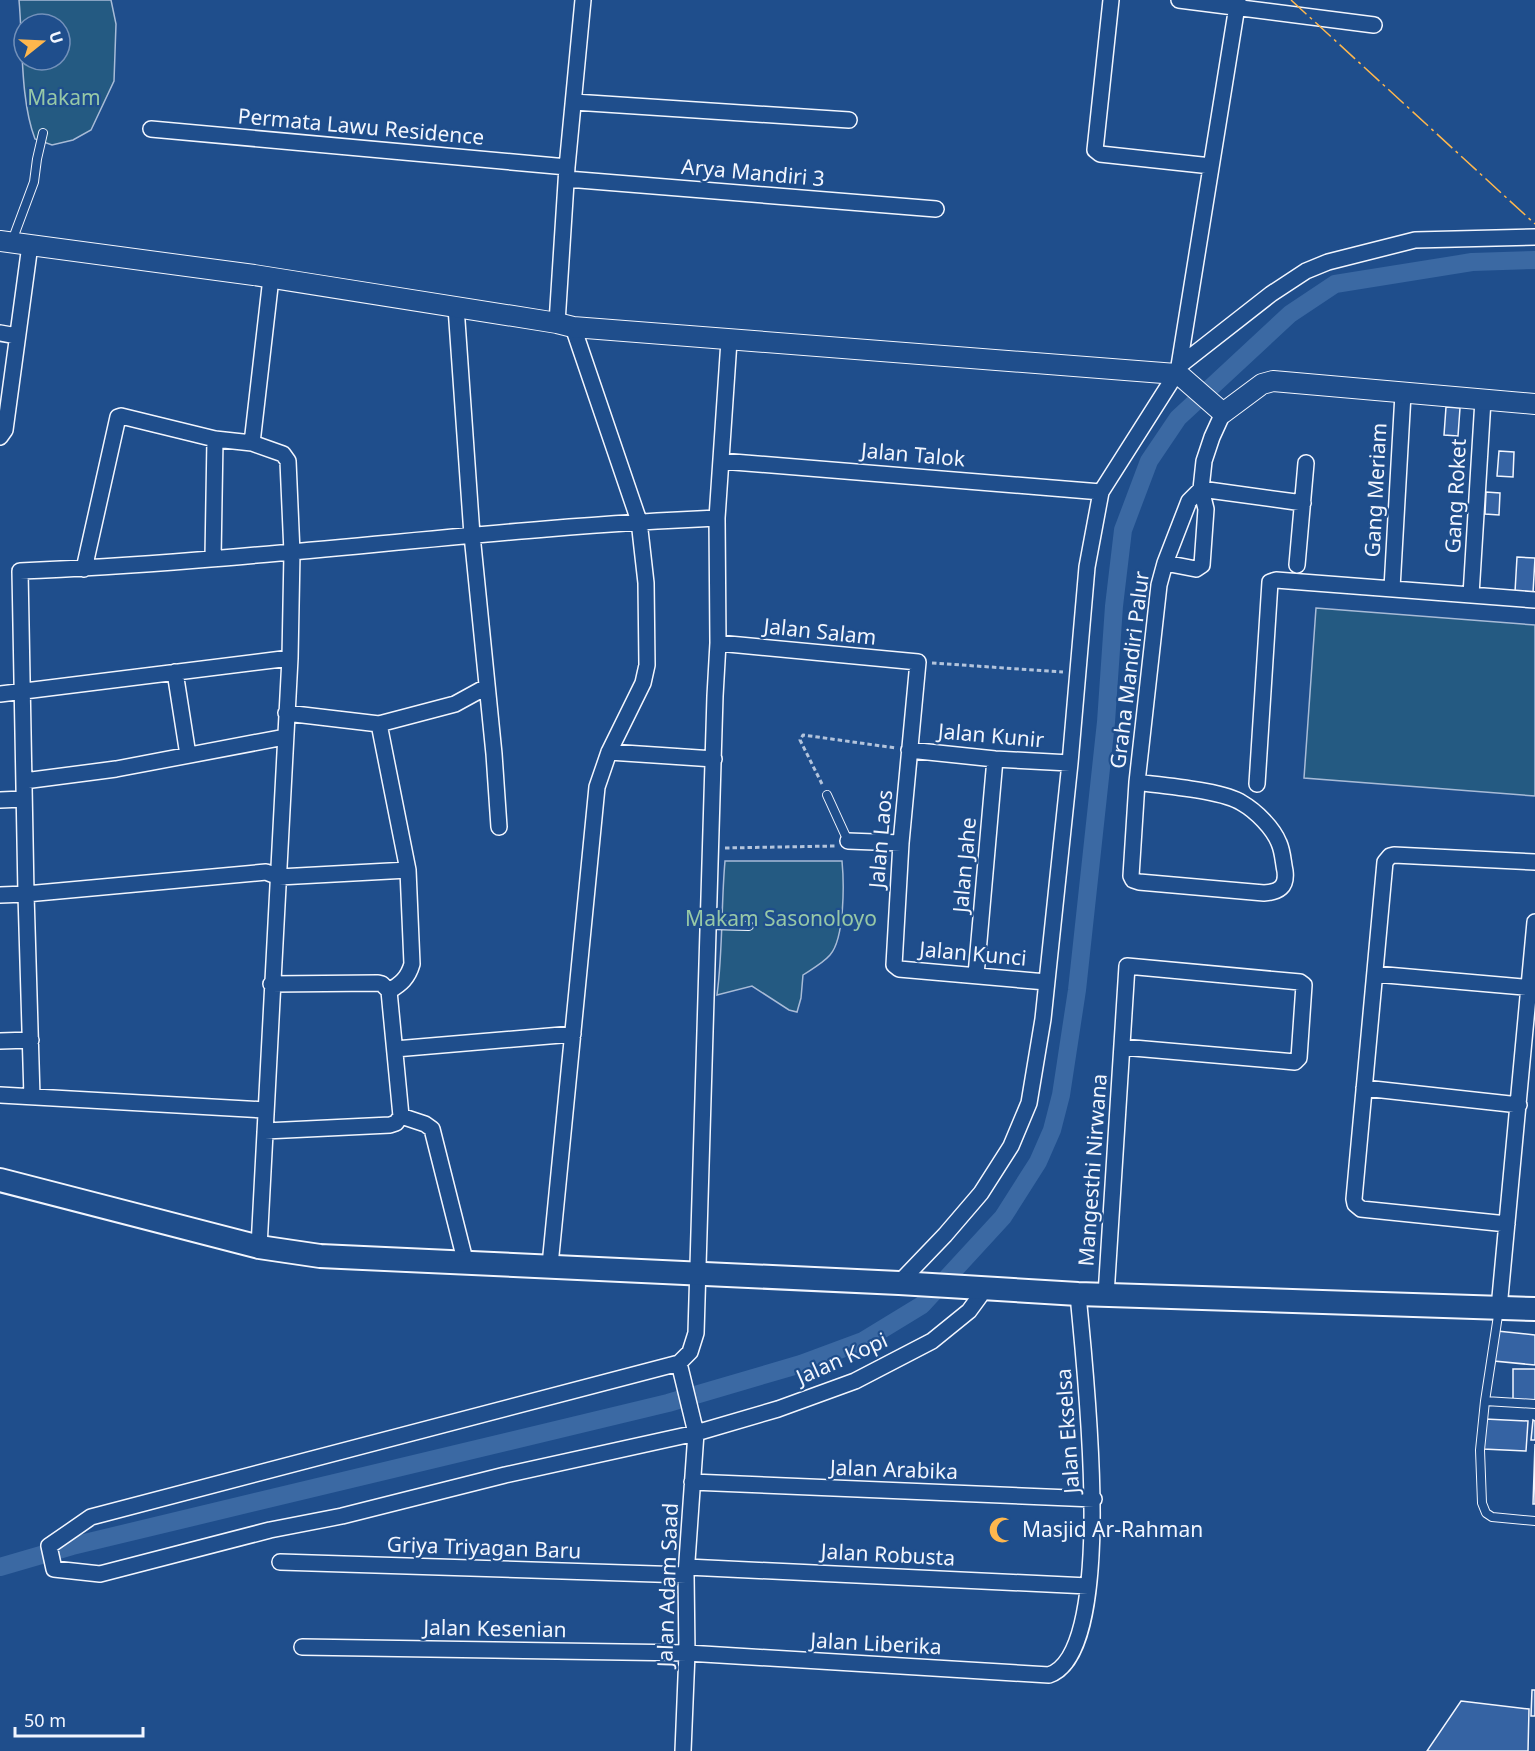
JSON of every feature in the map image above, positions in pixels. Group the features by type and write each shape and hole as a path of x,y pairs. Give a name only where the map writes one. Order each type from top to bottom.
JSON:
{"main road":[{"path":"0,1180 259,1247 320,1256 466,1264 550,1265 698,1275 905,1283 1078,1294 1535,1309"}],"street":[{"path":"550,1265 593,809 599,778 609,752 644,683 647,665 646,583 639,521 565,325 567,173 583,0"},
{"path":"1111,0 1095,150 1100,154 1211,166"},
{"path":"1179,0 1238,4 1374,25"},
{"path":"1179,373 1238,4"},
{"path":"574,102 849,120"},
{"name":"Permata Lawu Residence","path":"151,129 567,173"},
{"name":"Arya Mandiri 3","path":"567,173 936,209"},
{"path":"905,1283 981,1193 1011,1146 1029,1103 1043,1019 1070,763 1087,567 1101,492 1179,373 1270,294 1306,271 1328,262 1415,240 1535,237"},
{"path":"0,437 5,430 18,336 14,243 271,278 565,325 729,341 841,347 1179,373 1220,410 1262,384 1273,381 1535,404"},
{"path":"252,443 271,278"},
{"path":"456,307 472,536 499,827"},
{"path":"0,333 18,336"},
{"path":"695,1427 680,1367 686,1359 696,1333 718,643 717,518 729,341"},
{"name":"Gang Meriam","path":"1392,588 1403,394"},
{"name":"Gang Roket","path":"1471,595 1483,400"},
{"name":"Graha Mandiri Palur","path":"1165,563 1196,569 1202,565 1206,509 1201,489 1206,457 1220,410"},
{"path":"84,568 118,417 215,439 252,443 283,454 288,461 292,553 290,658 271,984 259,1247"},
{"path":"213,558 215,439"},
{"name":"Jalan Talok","path":"721,460 1101,492"},
{"path":"1297,565 1306,464"},
{"path":"1201,489 1303,503"},
{"name":"Graha Mandiri Palur","path":"1137,782 1216,794 1241,802 1262,819 1277,838 1286,876 1284,885 1280,890 1264,893 1133,880 1131,876 1137,782 1159,585 1189,501 1201,489"},
{"path":"32,1097 23,799 20,571 292,553 639,521 717,518"},
{"path":"1257,784 1270,582 1276,580 1535,600"},
{"name":"Jalan Salam","path":"718,643 918,662"},
{"path":"0,694 290,658"},
{"name":"Jalan Laos","path":"896,967 892,960 918,662"},
{"path":"175,672 188,755"},
{"path":"286,713 379,724 455,704 486,687"},
{"path":"379,724 408,870 412,964 404,981 389,992"},
{"path":"24,781 116,769 285,737"},
{"name":"Jalan Kunir","path":"909,750 995,759 1070,763"},
{"path":"609,752 714,759"},
{"name":"Jalan Jahe","path":"975,975 995,759"},
{"path":"0,800 23,799"},
{"path":"848,841 901,843"},
{"path":"1507,1224 1361,1209 1354,1198 1384,862 1390,856 1535,862"},
{"path":"0,896 266,872 279,877 408,870"},
{"path":"1499,1308 1532,988 1535,921"},
{"name":"Mangesthi Nirwana","path":"1106,1295 1127,966 1300,982 1304,986 1299,1058 1295,1062 1122,1047"},
{"name":"Jalan Kunci","path":"896,967 1046,982"},
{"path":"1375,974 1532,988"},
{"path":"265,1131 390,1125 396,1123 401,1116 389,992 382,984 271,984"},
{"path":"395,1049 573,1035"},
{"path":"0,1041 31,1040"},
{"path":"1364,1088 1519,1105"},
{"path":"0,1095 265,1110"},
{"path":"401,1116 425,1124 432,1130 466,1264"},
{"name":"Jalan Kopi","path":"680,1367 91,1517 49,1545 54,1569 100,1574 270,1530 342,1516 695,1427 778,1409 855,1381 932,1341 969,1311 977,1300 980,1288"},
{"name":"Jalan Ekselsa","path":"1062,1669 1081,1631 1092,1547 1094,1499 1078,1294"},
{"name":"Jalan Adam Saad","path":"683,1751 687,1653 686,1571 695,1427"},
{"name":"Jalan Arabika","path":"692,1482 1094,1499"},
{"name":"Griya Triyagan Baru","path":"280,1562 686,1571"},
{"name":"Jalan Robusta","path":"686,1571 1088,1586"},
{"name":"Jalan Kesenian","path":"302,1647 687,1653"},
{"name":"Jalan Liberika","path":"687,1653 1049,1675 1062,1669"}],"lane":[{"path":"14,243 34,182 43,133"},
{"path":"828,795 848,841"},
{"path":"709,925 749,926"},
{"path":"1499,1308 1480,1450 1482,1503 1486,1513 1492,1517 1535,1521"},
{"path":"1485,1401 1535,1404"}],"path":[{"path":"918,662 1077,673"},
{"path":"828,795 800,740 801,736 909,750"},
{"path":"711,849 838,846 848,841"}],"green space":[{"name":"Makam","path":"19,0 111,0 116,24 114,81 91,130 73,140 52,145 35,139 30,124 23,72 72,72 72,12 20,12"},
{"path":"1316,608 1535,625 1535,796 1304,778"},
{"name":"Makam Sasonoloyo","path":"725,861 842,861 841,923 835,947 821,963 803,975 797,1012 789,1010 752,986 717,995"}],"building":[{"path":"1446,407 1460,408 1458,436 1444,435"},
{"path":"1499,451 1514,452 1513,477 1497,476"},
{"path":"1486,492 1500,493 1499,515 1485,514"},
{"path":"1517,557 1535,558 1533,593 1515,592"},
{"path":"1497,1331 1535,1335 1535,1365 1494,1361"},
{"path":"1513,1369 1535,1369 1535,1402 1513,1401"},
{"path":"1485,1419 1528,1421 1526,1451 1483,1449"},
{"path":"1533,1420 1535,1421 1535,1440 1531,1440"},
{"path":"1535,1444 1535,1504 1533,1504"},
{"path":"1532,1690 1535,1690 1535,1716 1531,1716"},
{"path":"1461,1701 1529,1709 1528,1751 1427,1751"}],"waterway":[{"path":"0,1567 72,1546 668,1403 801,1364 863,1341 922,1305 1003,1217 1038,1162 1052,1130 1061,1095 1077,990 1106,722 1114,606 1123,530 1149,461 1178,418 1290,314 1335,284 1472,262 1535,260"}],"power":[{"path":"1291,0 1535,224"}],"place":[{"name":"Masjid Ar-Rahman","path":"1002,1530"}]}
